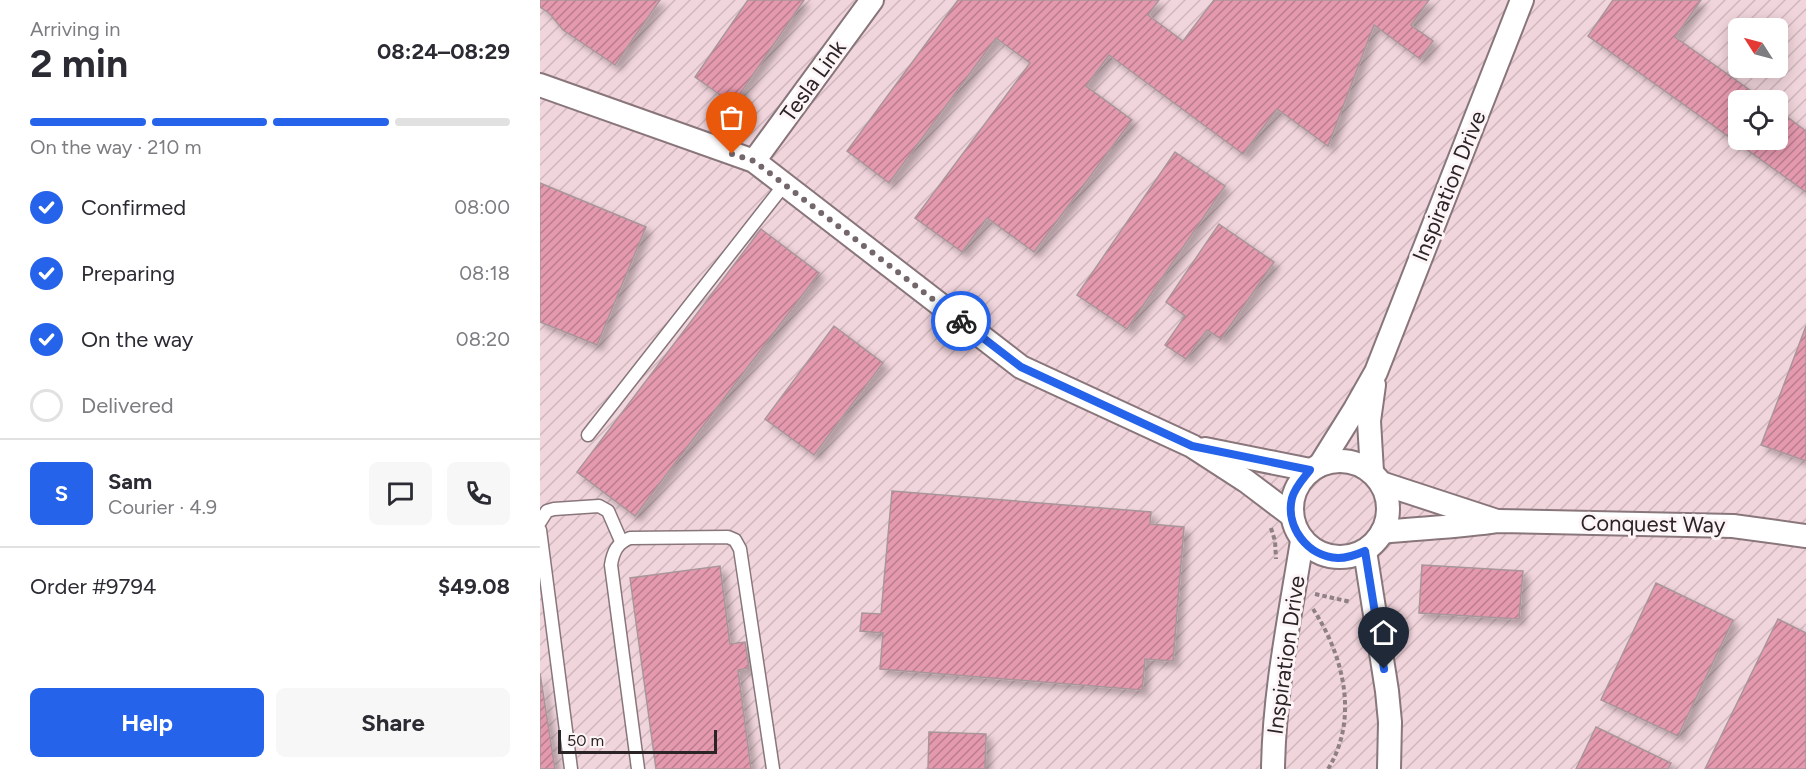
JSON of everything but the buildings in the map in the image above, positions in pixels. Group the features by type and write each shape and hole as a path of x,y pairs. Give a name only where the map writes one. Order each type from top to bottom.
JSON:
{"street":[{"name":"Tesla Link","path":"754,161 872,0"},
{"name":"Inspiration Drive","path":"1315,467 1376,372 1522,0"},
{"path":"540,85 754,161 1021,367 1192,446 1246,481 1291,515"},
{"name":"Inspiration Drive","path":"1376,372 1370,421 1376,477"},
{"path":"1192,446 1315,467"},
{"path":"1333,461 1347,461 1360,465 1376,477 1386,494 1389,507 1382,532 1375,543 1365,551 1339,558 1319,553 1302,541 1291,515 1292,498 1299,483 1315,467 1333,461"},
{"name":"Conquest Way","path":"1376,477 1498,521"},
{"name":"Conquest Way","path":"1382,532 1465,526 1498,521 1733,525 1806,536"},
{"name":"Inspiration Drive","path":"1273,769 1277,695 1302,541"},
{"path":"1365,551 1388,691 1389,769"}],"lane":[{"path":"588,435 784,185"},
{"path":"540,522 547,511 554,508 599,506 608,511 621,541"},
{"path":"540,530 571,769"},
{"path":"639,769 611,565 613,553 621,541 630,538 728,537 735,540 740,549 773,769"}],"path":[{"path":"1312,608 1330,639 1338,660 1346,709 1337,754 1328,769"}],"shaded area":[{"path":"540,0 1806,0 1806,769 540,769"}],"way so far":[{"path":"732,154 754,161 961,321"}],"route":[{"path":"961,321 1021,367 1192,446 1310,470 1299,483 1292,498 1291,515 1295,529 1302,541 1325,556 1339,558 1365,551 1384,669"}]}
